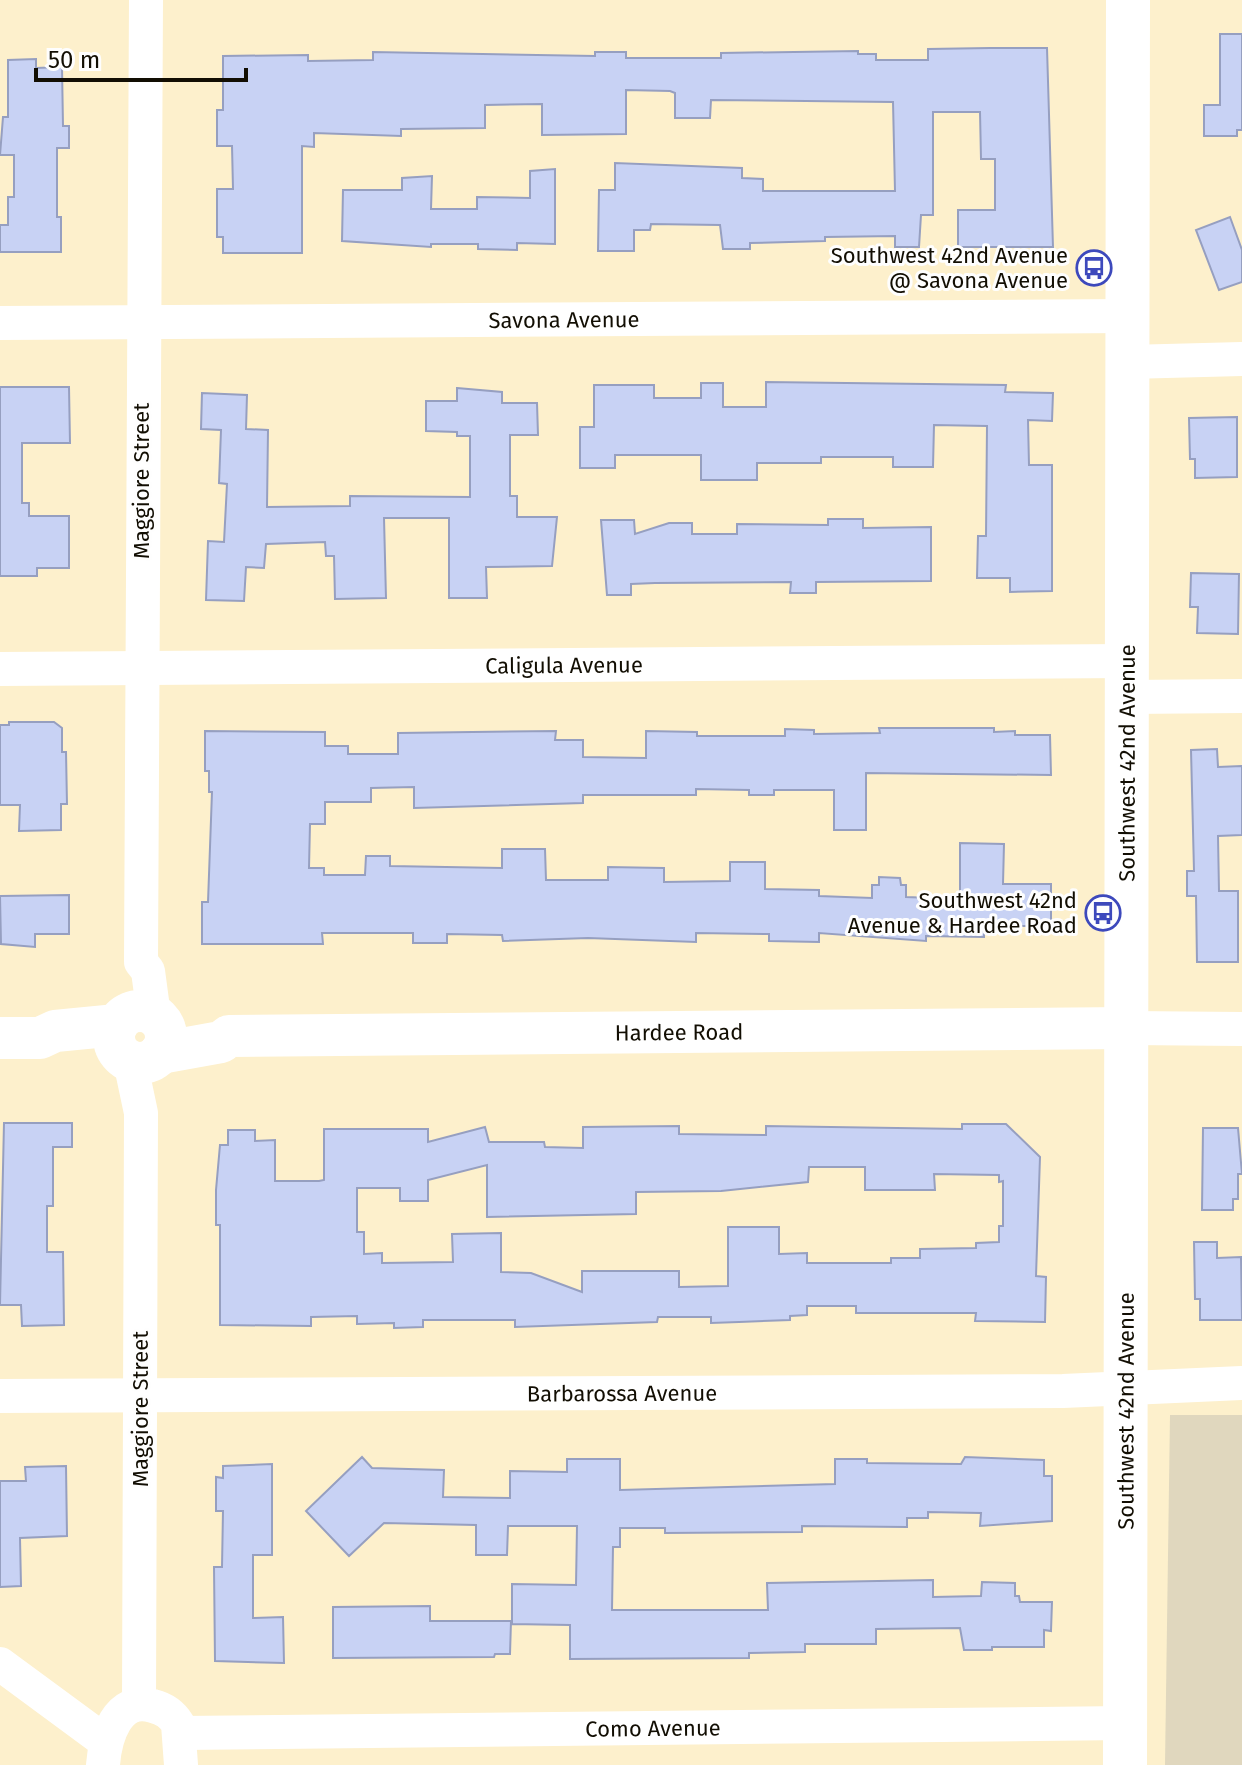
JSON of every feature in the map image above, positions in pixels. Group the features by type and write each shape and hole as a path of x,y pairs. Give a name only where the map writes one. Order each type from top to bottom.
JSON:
{"main road":[{"name":"Southwest 42nd Avenue","path":"1126,1744 1128,0"}],"street":[{"name":"Maggiore Street","path":"139,1704 141,1039 135,970 141,962 146,0"},
{"name":"Savona Avenue","path":"0,323 1128,316"},
{"path":"1128,362 1242,359"},
{"name":"Caligula Avenue","path":"0,669 141,667 1127,679 1242,696"},
{"path":"1128,1028 1242,1029"},
{"name":"Hardee Road","path":"20,1038 55,1031 141,1039 221,1029 229,1036 1128,1028"},
{"name":"Barbarossa Avenue","path":"0,1396 1063,1391 1242,1383"},
{"path":"0,1664 105,1754 120,1715 139,1704 172,1715 181,1749"},
{"name":"Como Avenue","path":"181,1749 1126,1744"}],"shaded area":[{"path":"1170,1415 1242,1415 1242,1765 1165,1765"}],"building":[{"path":"1220,34 1242,34 1242,130 1237,130 1237,136 1204,136 1204,105 1220,105"},
{"path":"1047,48 1053,247 958,247 958,210 995,210 995,159 981,159 980,112 933,112 933,215 921,215 919,247 895,247 895,236 825,237 825,241 750,243 750,249 723,249 720,225 651,224 650,230 634,230 634,251 598,251 599,190 615,190 615,163 742,168 742,178 763,179 763,191 895,191 893,102 711,100 710,118 675,118 675,93 626,90 626,134 542,135 542,104 485,105 485,128 401,129 401,136 314,133 314,147 302,146 302,253 223,253 223,237 217,237 217,189 233,189 232,146 217,146 217,110 223,110 223,56 308,55 308,61 373,60 373,52 595,56 595,52 626,52 626,58 721,58 721,53 858,51 858,54 876,54 876,60 928,60 928,49"},
{"path":"36,59 36,68 62,67 63,126 69,126 69,148 57,148 57,217 61,217 61,252 0,252 0,225 8,225 8,197 14,197 14,155 0,155 3,117 8,117 8,60"},
{"path":"555,169 555,244 517,243 517,250 478,249 478,244 431,244 431,247 342,241 343,190 402,190 402,178 432,176 431,209 477,209 477,197 530,198 530,171"},
{"path":"1230,217 1242,250 1242,282 1219,290 1196,230"},
{"path":"766,382 1006,385 1005,392 1053,393 1052,421 1028,420 1029,465 1052,465 1052,591 1010,592 1010,578 977,578 978,536 986,536 987,426 934,425 933,467 893,467 893,457 821,457 821,463 757,463 757,480 701,480 701,455 615,455 615,468 580,468 580,427 594,427 594,385 654,385 654,398 701,398 701,383 723,383 723,407 766,407"},
{"path":"0,387 69,387 70,443 22,443 22,503 29,503 29,516 69,516 69,568 37,568 37,576 0,576"},
{"path":"457,388 502,392 502,403 537,403 538,435 510,435 510,496 517,496 517,517 557,517 552,566 486,567 487,598 449,598 449,518 384,518 386,598 335,599 334,556 326,556 325,542 266,544 264,568 246,567 244,601 206,600 208,541 224,542 227,484 219,483 221,430 201,429 202,393 247,395 246,429 268,430 267,507 350,506 350,496 470,497 470,436 457,436 457,432 426,431 426,401 457,401"},
{"path":"1237,417 1237,477 1195,478 1195,459 1190,459 1189,418"},
{"path":"828,519 863,519 863,528 931,527 931,581 816,582 816,593 790,593 791,582 631,584 631,595 607,595 601,520 634,520 635,534 669,523 692,523 692,534 737,534 737,524 828,525"},
{"path":"1191,573 1239,574 1238,634 1197,633 1198,607 1190,607"},
{"path":"9,722 54,722 62,728 62,752 66,752 67,804 61,804 61,830 19,831 20,805 0,805 0,725 9,725"},
{"path":"879,728 994,728 994,732 1015,731 1015,735 1050,735 1051,775 866,773 866,830 834,830 834,790 774,790 774,795 749,795 749,790 696,789 696,795 583,795 583,803 414,808 414,787 371,788 371,802 325,802 325,824 310,824 309,868 324,868 324,875 365,875 366,856 390,856 390,866 502,868 502,849 545,849 546,880 608,880 608,867 664,868 664,882 730,881 730,862 765,862 765,889 819,890 819,896 872,898 872,885 879,885 879,877 900,878 901,885 906,885 906,897 960,899 960,843 1004,844 1003,884 1051,884 1051,926 1013,926 1013,932 984,932 984,937 926,936 926,941 819,933 819,942 769,941 769,934 696,933 696,942 588,938 503,941 502,935 447,934 447,943 413,943 413,933 322,933 323,944 202,944 202,902 208,902 212,792 209,792 209,771 205,771 205,731 325,732 325,746 348,746 348,754 398,754 398,733 556,731 555,740 583,740 583,757 646,758 646,731 697,732 697,736 785,736 785,729 814,730 814,734 880,733"},
{"path":"1217,749 1218,767 1242,766 1242,835 1218,836 1219,891 1238,891 1238,962 1197,962 1196,896 1187,896 1187,871 1194,871 1191,750"},
{"path":"69,895 69,934 35,934 35,947 1,944 0,896"},
{"path":"4,1123 72,1123 72,1147 53,1147 53,1206 47,1206 47,1252 63,1252 64,1325 22,1326 21,1305 0,1305"},
{"path":"962,1124 1006,1124 1040,1157 1036,1276 1046,1277 1045,1322 975,1321 976,1313 856,1313 856,1306 807,1306 807,1315 790,1316 790,1320 711,1323 711,1317 658,1317 657,1322 515,1327 515,1320 423,1320 423,1327 394,1328 394,1323 357,1324 357,1316 311,1317 311,1326 220,1325 220,1225 216,1225 216,1190 220,1145 228,1145 228,1130 255,1130 255,1141 275,1140 275,1181 319,1181 324,1180 324,1129 428,1129 428,1142 485,1127 489,1142 544,1142 545,1147 583,1148 583,1127 679,1126 679,1134 766,1135 766,1126 962,1129","holes":["487,1165 487,1217 636,1214 636,1192 721,1191 808,1182 809,1167 865,1167 865,1190 935,1190 934,1174 999,1175 999,1182 1003,1181 1003,1226 999,1226 999,1242 976,1243 976,1248 920,1249 920,1258 891,1258 891,1263 807,1263 807,1253 779,1254 779,1227 728,1227 728,1286 679,1287 679,1271 582,1271 582,1292 531,1273 501,1272 501,1233 452,1234 453,1262 382,1263 382,1253 364,1254 364,1232 357,1232 357,1188 400,1188 400,1201 428,1201 428,1180"]},
{"path":"1203,1128 1238,1128 1242,1174 1238,1174 1238,1199 1233,1199 1233,1210 1202,1210"},
{"path":"1194,1242 1217,1242 1217,1258 1241,1257 1242,1320 1200,1320 1200,1299 1195,1299"},
{"path":"362,1457 372,1468 444,1470 443,1497 510,1498 510,1471 567,1472 567,1459 620,1459 620,1490 835,1484 835,1459 867,1459 867,1463 961,1464 965,1457 1044,1460 1044,1476 1052,1476 1052,1521 980,1526 981,1513 928,1512 928,1518 907,1518 907,1527 802,1526 802,1532 665,1533 665,1528 620,1528 620,1547 613,1547 612,1610 768,1610 767,1583 933,1580 933,1597 981,1596 982,1582 1015,1583 1015,1596 1019,1596 1020,1602 1052,1602 1051,1631 1044,1630 1044,1647 964,1650 960,1628 876,1629 876,1644 805,1644 805,1652 749,1653 749,1658 570,1659 570,1625 512,1624 512,1584 576,1585 577,1526 508,1526 507,1555 476,1555 476,1525 384,1523 349,1556 306,1511"},
{"path":"272,1464 272,1555 253,1555 253,1618 283,1617 284,1663 215,1661 214,1567 222,1567 223,1511 216,1511 216,1477 223,1478 223,1466"},
{"path":"66,1466 67,1536 20,1538 21,1586 0,1587 0,1481 26,1481 25,1467"},
{"path":"430,1606 430,1621 511,1621 510,1654 495,1654 494,1657 333,1658 333,1607"}],"place":[{"name":"Southwest 42nd Avenue @ Savona Avenue","path":"1094,268"},
{"name":"Southwest 42nd Avenue & Hardee Road","path":"1103,913"}]}
